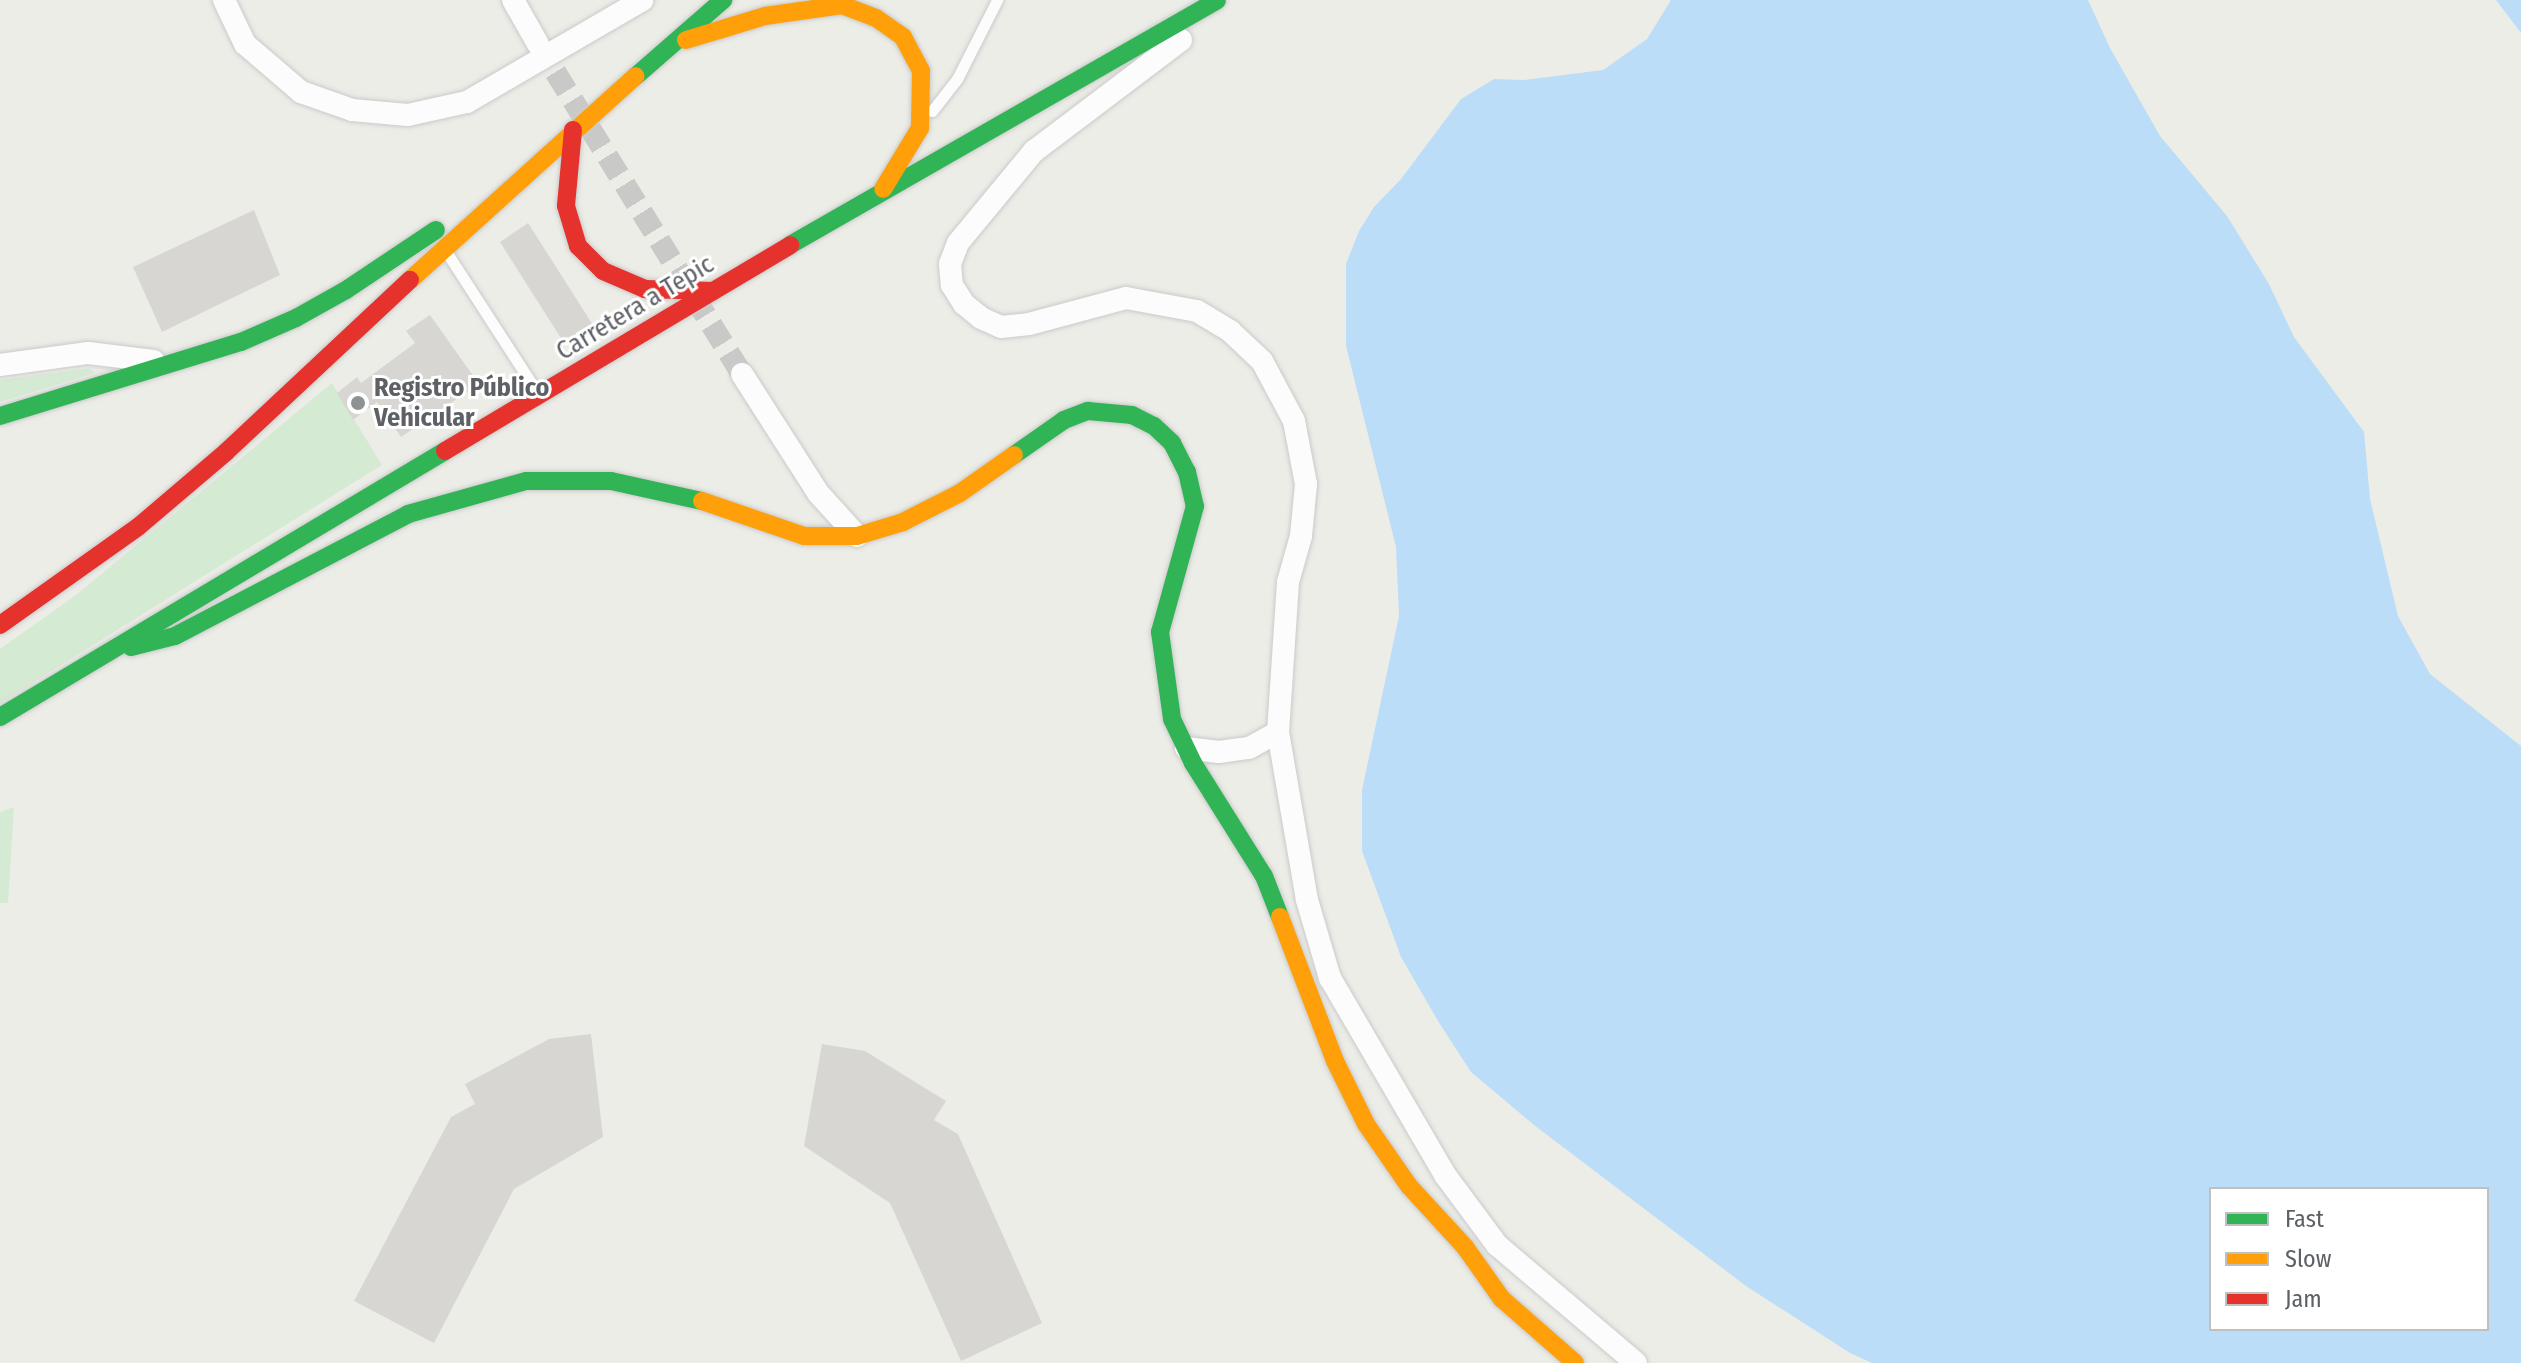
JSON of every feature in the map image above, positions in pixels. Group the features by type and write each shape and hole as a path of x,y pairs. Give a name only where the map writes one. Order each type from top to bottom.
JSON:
{"main road":[{"path":"0,625 138,527 226,452 541,158 679,42 723,0"},
{"name":"Carretera a Tepic","path":"0,717 882,191 1219,0"},
{"path":"679,42 765,16 845,3 876,18 903,37 921,71 920,128 882,191"},
{"path":"573,130 566,206 578,246 603,271 645,289 715,291"},
{"path":"0,416 175,363 296,318 346,290 541,158"},
{"path":"109,652 175,636 408,514 526,481 611,481 681,494 804,536 857,536 903,522 960,493 1064,420 1108,412 1132,415 1154,426 1177,453 1187,472 1195,506 1181,547 1160,632 1172,719 1186,748 1264,876 1335,1061 1366,1124 1409,1186 1465,1247 1502,1299 1575,1363"}],"street":[{"path":"224,0 245,44 301,92 352,110 408,115 467,102 642,0"},
{"path":"513,0 538,44"},
{"path":"1219,0 1191,32 1034,151 958,243 950,264 952,285 964,304 1001,327 1029,324 1126,298 1197,311 1230,331 1262,361 1294,421 1306,484 1301,536 1288,582 1278,732 1307,900 1330,978 1445,1175 1497,1245 1636,1363"},
{"path":"0,365 88,353 175,363"},
{"path":"742,374 818,493 857,536"},
{"path":"1186,748 1219,752 1249,748 1278,732"}],"lane":[{"path":"920,128 957,79 997,0"},
{"path":"445,248 539,396"}],"green space":[{"path":"89,368 95,373 0,402 0,380"},
{"path":"332,383 382,465 0,703 0,649 76,595"},
{"path":"14,807 8,903 0,903 0,812"}],"water":[{"path":"1671,0 2088,0 2110,48 2160,136 2227,216 2269,284 2294,337 2364,432 2370,499 2398,616 2430,674 2521,746 2521,1363 1872,1363 1850,1353 1746,1286 1534,1125 1471,1072 1401,957 1362,851 1362,790 1399,616 1396,547 1346,346 1346,264 1359,231 1374,207 1401,179 1461,99 1494,79 1523,80 1603,70 1647,39"},
{"path":"2496,0 2521,0 2521,33"}],"building":[{"path":"254,210 280,275 162,332 133,267"},
{"path":"528,223 593,325 564,343 500,242"},
{"path":"430,315 479,384 401,437 377,402 353,420 337,393 357,377 361,383 415,343 406,331"},
{"path":"591,1034 603,1137 514,1189 434,1343 354,1301 451,1117 475,1104 465,1084 549,1039"},
{"path":"822,1044 865,1051 946,1101 934,1120 958,1134 1042,1323 961,1361 890,1203 804,1146"}],"tunnel":[{"path":"538,44 742,374"}],"traffic: fast":[{"path":"636,76 723,0"},
{"path":"790,245 1217,0"},
{"path":"0,416 241,342 296,318 346,290 436,230"},
{"path":"1014,455 1064,420 1088,411 1132,415 1154,426 1172,443 1187,472 1195,506 1160,632 1172,719 1193,763 1264,876 1280,917"},
{"path":"0,717 445,451"},
{"path":"131,647 175,636 408,514 526,481 611,481 702,501"}],"traffic: slow":[{"path":"686,40 765,16 842,5 876,18 903,37 921,71 920,128 883,189"},
{"path":"410,280 636,76"},
{"path":"702,501 804,536 857,536 903,522 960,493 1014,455"},
{"path":"1280,917 1335,1061 1366,1124 1409,1186 1465,1247 1502,1299 1575,1363"}],"traffic: jam":[{"path":"573,130 566,206 578,246 603,271 645,289 713,291"},
{"path":"445,451 790,245"},
{"path":"0,625 138,527 226,452 410,280"}],"place":[{"name":"Registro Público Vehicular","path":"358,403"}]}
